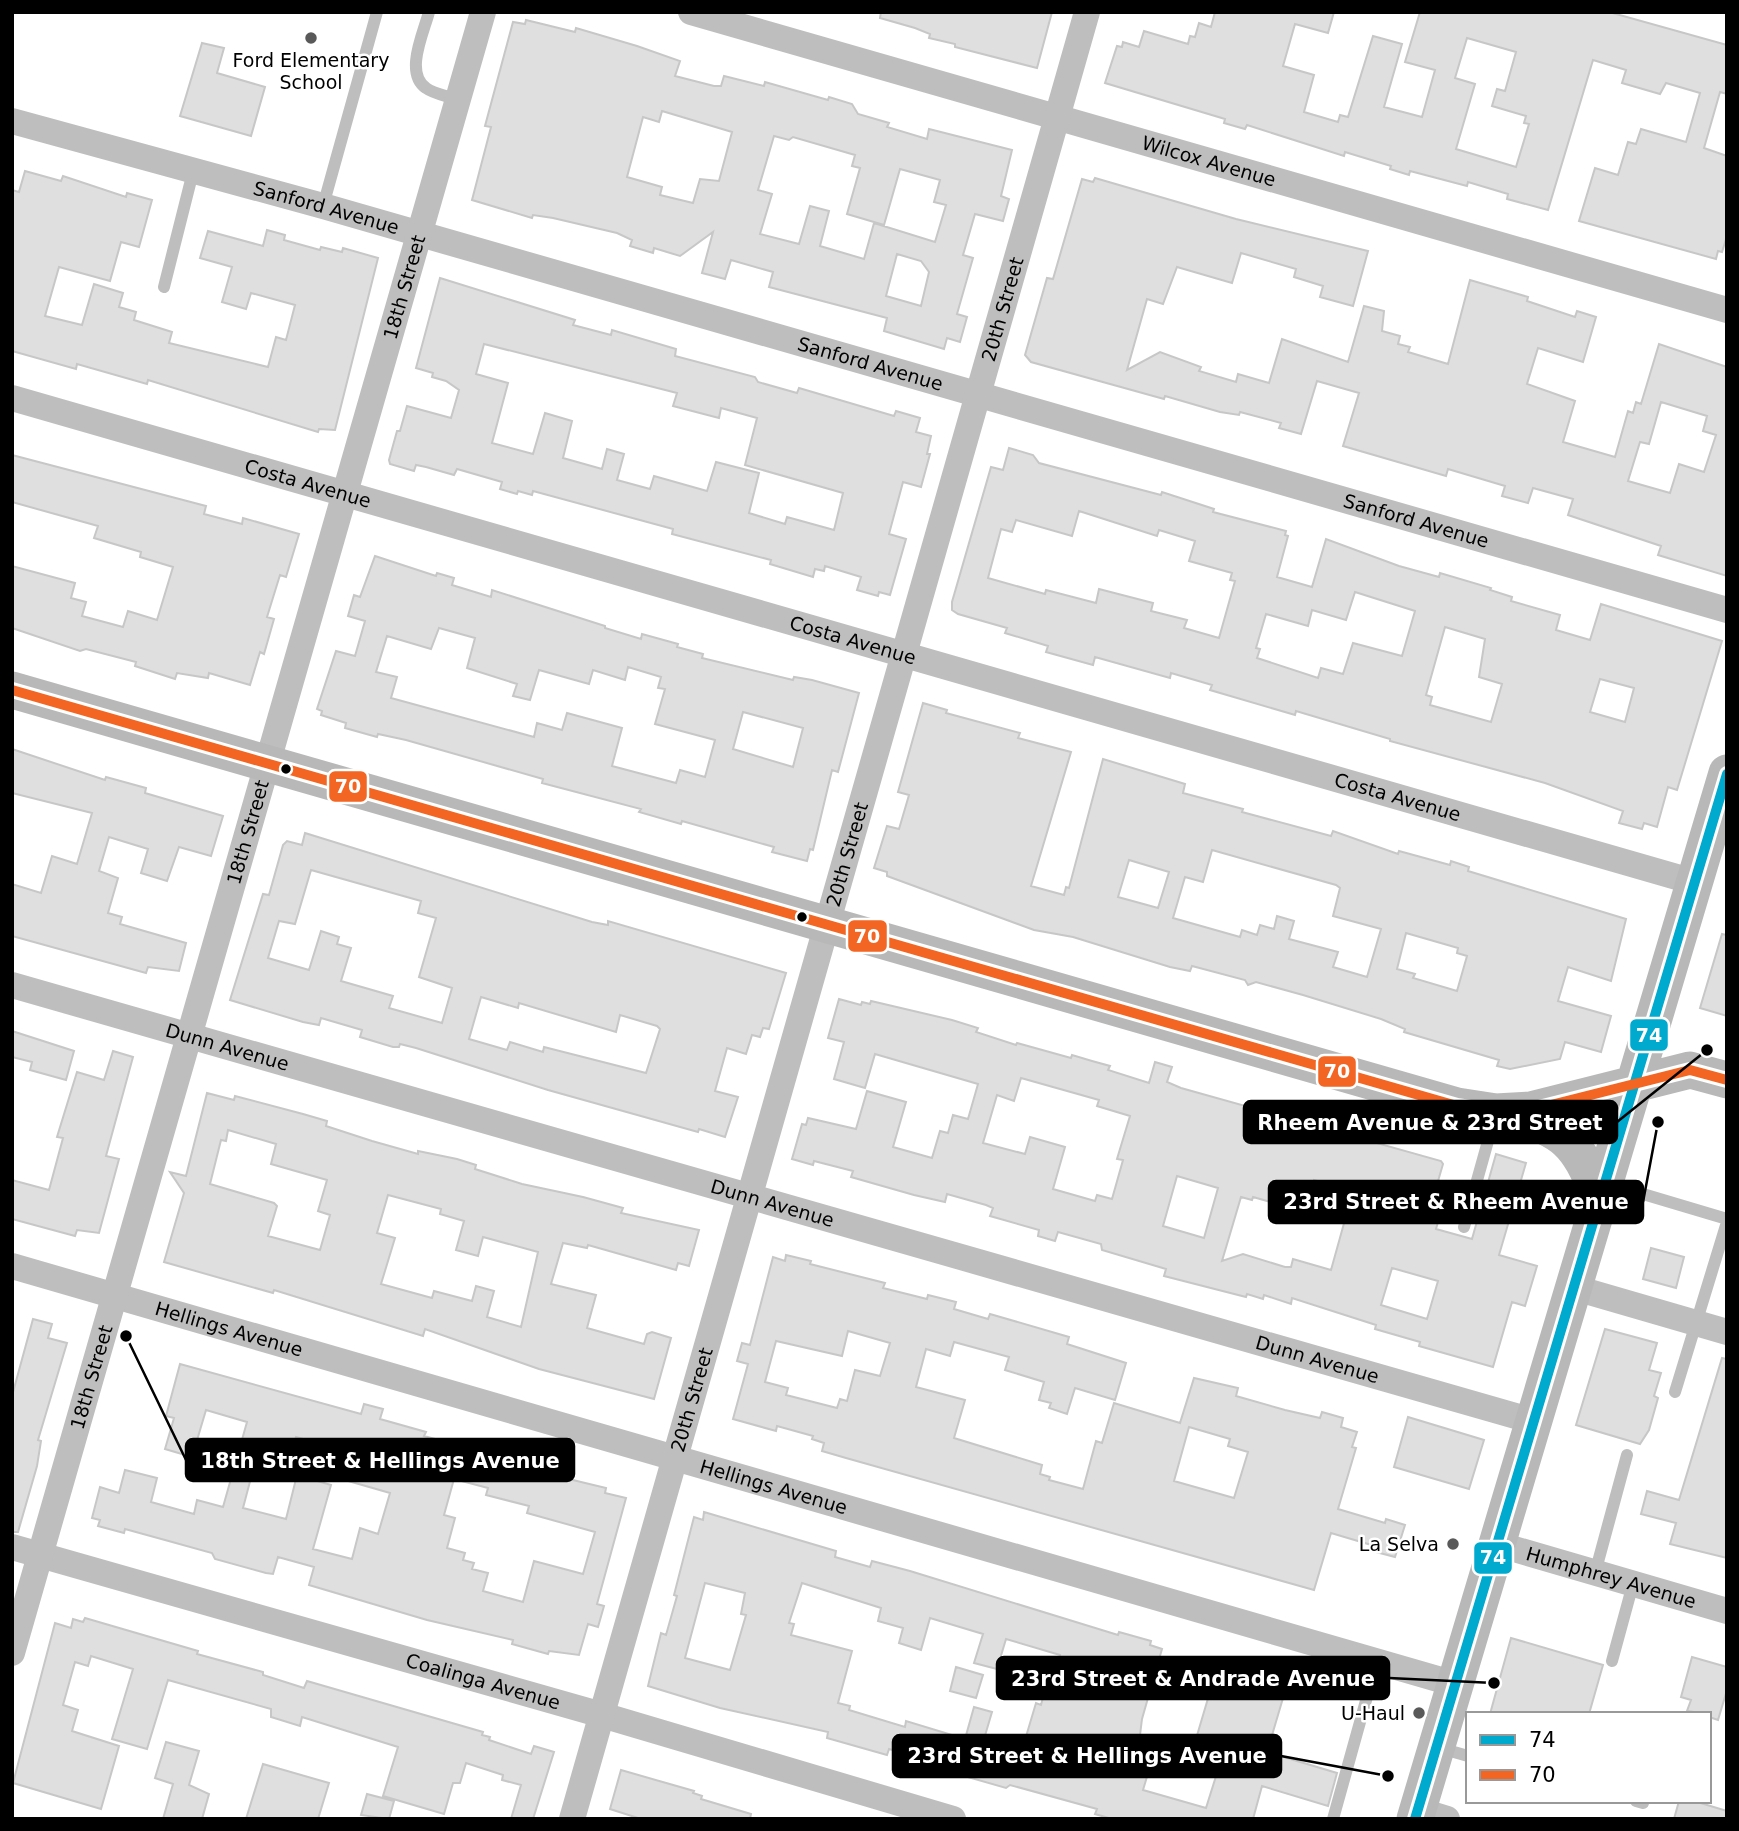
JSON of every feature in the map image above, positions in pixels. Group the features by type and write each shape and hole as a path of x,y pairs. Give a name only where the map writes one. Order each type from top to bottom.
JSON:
{"street":[{"name":"18th Street","path":"12,1653 483,12"},
{"name":"Wilcox Avenue","path":"691,12 1727,310"},
{"name":"20th Street","path":"572,1819 1087,12"},
{"name":"Sanford Avenue","path":"12,121 323,206 1727,610"},
{"name":"Costa Avenue","path":"12,398 1694,882"},
{"path":"12,690 1457,1106 1502,1112 1544,1125 1573,1144 1601,1189"},
{"path":"1427,1816 1452,1751 1455,1684 1601,1189 1725,783"},
{"name":"Dunn Avenue","path":"12,985 1533,1422"},
{"path":"1502,1112 1582,1100 1690,1070 1727,1080"},
{"name":"Hellings Avenue","path":"12,1266 1455,1684"},
{"path":"1572,1287 1727,1332"},
{"name":"Humphrey Avenue","path":"1496,1544 1727,1611"},
{"name":"Coalinga Avenue","path":"12,1547 602,1715 953,1819"}],"lane":[{"path":"323,206 377,12"},
{"path":"429,12 416,61 416,74 424,87 458,100"},
{"path":"164,286 193,172"},
{"path":"1464,1227 1502,1112"},
{"path":"1601,1189 1727,1220 1675,1392"},
{"path":"1595,1574 1627,1455"},
{"path":"1612,1661 1633,1584"},
{"path":"1333,1819 1377,1661"}],"building":[{"path":"881,12 1052,12 1037,68 929,38 930,34 880,18"},
{"path":"1215,12 1334,12 1328,33 1295,24 1283,66 1314,75 1304,112 1338,122 1340,115 1348,117 1373,36 1402,44 1384,107 1422,117 1435,70 1405,62 1420,12 1609,12 1727,45 1727,94 1720,92 1704,148 1727,156 1727,236 1722,252 1718,251 1716,259 1579,221 1595,168 1618,175 1628,142 1636,144 1641,129 1686,142 1700,93 1666,83 1660,94 1622,83 1626,70 1593,60 1548,210 1507,199 1508,194 1468,182 1467,186 1410,171 1409,175 1390,169 1391,166 1345,152 1344,156 1247,125 1245,129 1224,123 1225,119 1105,83 1117,46 1122,47 1123,42 1139,47 1144,31 1188,44 1190,36 1195,37 1199,23 1211,27","holes":["1467,38 1516,52 1505,91 1497,89 1492,106 1526,116 1524,123 1529,124 1516,167 1456,149 1475,84 1455,78"]},
{"path":"526,20 575,32 576,28 637,46 680,61 675,76 714,86 721,86 724,76 764,86 765,82 852,104 858,114 889,123 887,127 927,139 929,129 1012,150 1001,196 1009,199 1003,221 975,214 963,255 973,258 957,314 967,317 960,342 947,338 944,349 884,331 887,318 769,287 773,272 731,260 725,279 702,273 713,232 680,256 654,248 653,253 630,246 632,240 617,233 553,218 533,215 532,218 472,200 491,127 485,126 513,22 525,24","holes":["662,111 732,132 719,181 700,179 693,203 660,195 662,187 627,177 643,117 659,122","774,136 789,140 793,137 855,155 852,166 860,168 847,214 884,225 900,169 940,180 934,202 946,205 935,242 874,223 864,259 820,246 829,211 810,206 799,244 760,234 772,194 758,190","897,254 921,261 929,272 921,306 886,296"]},
{"path":"202,43 224,48 217,73 265,87 251,136 180,116"},
{"path":"25,171 61,181 63,176 126,197 127,193 152,200 139,247 121,242 110,281 59,267 45,316 82,325 94,284 123,293 119,307 136,312 134,320 172,332 169,343 268,367 276,337 286,340 295,305 251,293 246,309 222,302 232,267 200,258 208,231 263,246 267,230 285,235 284,240 320,250 321,247 342,252 343,248 378,258 335,430 319,429 318,432 148,380 147,384 77,364 76,369 12,351 12,190 19,192"},
{"path":"1095,178 1236,219 1368,251 1353,306 1320,297 1323,286 1294,277 1296,269 1241,253 1232,283 1177,267 1163,304 1147,299 1127,370 1160,352 1201,367 1199,371 1236,382 1238,374 1269,383 1282,339 1348,362 1364,306 1384,311 1382,331 1400,336 1398,344 1410,347 1408,352 1448,364 1470,280 1528,297 1527,301 1575,317 1577,311 1596,317 1583,362 1538,348 1527,384 1575,401 1563,442 1615,457 1628,411 1633,413 1636,402 1641,404 1659,344 1727,367 1727,576 1658,555 1661,546 1568,515 1573,499 1533,488 1528,503 1502,496 1505,486 1448,469 1446,476 1343,446 1359,393 1317,381 1301,434 1279,428 1281,423 1240,412 1239,415 1220,412 1165,396 1164,399 1031,362 1025,355 1047,278 1053,279 1082,179 1093,182","holes":["1661,402 1707,416 1703,431 1716,435 1704,472 1679,464 1670,493 1628,481 1640,442 1649,444"]},
{"path":"440,278 575,320 573,325 611,335 612,330 676,349 675,356 755,377 758,382 797,393 799,388 894,416 896,411 920,418 916,432 931,436 927,454 930,454 921,487 903,482 889,534 906,539 890,595 879,592 878,596 857,590 861,577 825,566 824,571 815,569 813,577 770,564 771,560 672,534 673,529 533,491 532,495 500,489 502,482 457,469 454,475 416,465 414,471 390,464 397,431 400,431 407,406 451,418 459,390 446,381 432,377 433,373 416,368","holes":["484,344 677,393 673,406 719,418 721,408 757,418 745,465 843,493 834,530 787,517 785,524 749,513 759,473 716,462 707,491 654,476 650,489 617,480 624,454 607,449 602,469 563,458 572,421 545,413 533,454 492,443 508,383 476,374"]},
{"path":"1009,448 1033,455 1039,463 1161,495 1162,492 1214,509 1213,512 1286,531 1285,535 1288,536 1277,577 1312,587 1326,539 1399,566 1439,577 1440,573 1491,588 1490,590 1512,597 1511,601 1560,615 1556,630 1590,640 1601,604 1722,641 1677,790 1668,787 1657,827 1644,823 1642,829 1619,823 1623,811 1545,783 1390,741 1296,711 1295,715 1210,690 1212,685 1171,673 1170,678 1095,657 1093,665 1046,652 1048,646 1005,633 1007,628 958,614 952,610 952,602 991,467 1003,470","holes":["1079,511 1157,536 1159,530 1195,541 1189,561 1232,573 1230,580 1235,581 1219,638 1184,628 1187,620 1151,611 1153,603 1099,589 1096,603 1046,590 1045,594 988,578 1001,529 1012,532 1016,520 1072,536","1355,592 1415,611 1402,656 1353,643 1343,674 1321,668 1318,678 1257,658 1260,649 1256,648 1266,614 1308,626 1312,610 1346,620","1445,627 1485,639 1479,677 1502,684 1491,722 1430,705 1432,697 1426,695","1600,679 1634,688 1625,722 1590,712"]},
{"path":"12,455 206,506 204,514 242,524 243,518 299,534 286,577 280,575 267,617 274,619 264,654 260,652 250,685 209,673 208,678 177,673 175,679 135,666 136,662 86,649 80,651 12,628 12,566 75,583 71,598 86,602 82,616 123,627 128,611 157,620 173,567 140,557 141,552 94,538 98,526 12,502"},
{"path":"375,556 436,576 437,573 454,578 452,585 491,597 492,590 641,639 642,634 678,644 677,647 703,654 702,658 793,680 794,677 812,680 859,693 838,772 832,770 813,850 810,849 807,861 772,852 774,847 682,821 681,824 639,812 641,809 542,783 543,779 406,740 378,734 377,737 345,728 346,723 321,715 322,711 317,709 336,651 355,656 365,621 348,616 354,595 360,597","holes":["439,628 475,638 467,668 517,684 513,696 530,700 539,670 589,684 593,670 625,680 628,667 661,677 658,688 665,689 655,724 715,740 705,777 680,770 676,783 612,766 622,728 567,713 562,730 537,723 534,737 391,698 397,677 376,672 387,636 431,649","743,712 803,728 793,767 733,749"]},
{"path":"923,703 947,710 946,713 1020,733 1018,738 1071,752 1031,886 1064,895 1066,887 1069,888 1103,759 1185,784 1183,793 1243,809 1242,812 1331,836 1333,831 1398,854 1399,851 1450,865 1451,861 1469,867 1468,871 1626,919 1611,981 1568,967 1558,1001 1611,1016 1601,1052 1565,1042 1560,1059 1510,1069 1497,1066 1499,1060 1404,1032 1405,1029 1381,1019 1256,982 1248,985 1245,980 1192,966 1190,971 1170,967 1073,937 1034,930 887,876 887,872 874,868 887,826 899,829 909,795 898,792","holes":["1212,850 1336,885 1340,888 1333,916 1381,929 1367,977 1333,967 1338,952 1289,939 1294,921 1277,916 1274,929 1260,925 1257,935 1242,930 1240,937 1173,918 1185,877 1203,882","1129,860 1169,872 1158,908 1118,897","1406,933 1458,948 1457,953 1467,956 1457,991 1413,978 1415,974 1397,969"]},
{"path":"12,749 105,780 106,777 146,788 145,793 223,816 211,856 179,847 167,881 141,873 148,849 109,837 99,871 118,878 108,913 122,917 120,924 186,943 179,971 148,967 146,973 12,936 12,884 41,893 52,856 77,864 92,813 12,793"},
{"path":"305,833 592,922 608,925 608,921 786,973 769,1029 763,1028 760,1037 752,1035 746,1054 727,1048 715,1091 738,1097 725,1137 548,1090 416,1048 400,1044 399,1047 393,1047 360,1037 362,1030 321,1018 319,1025 303,1022 230,1000 263,894 269,895 283,845 287,841 302,845","holes":["311,870 421,901 418,913 436,918 419,977 452,988 442,1023 389,1008 393,996 341,981 351,948 337,944 339,937 321,931 309,970 268,958 279,921 295,924","481,997 518,1008 519,1003 616,1032 620,1015 660,1029 646,1073 544,1047 543,1052 510,1042 507,1050 469,1039"]},
{"path":"1722,934 1727,935 1727,1016 1700,1008"},
{"path":"839,999 861,1005 862,1002 870,1004 871,1001 952,1020 978,1028 976,1032 1016,1045 1017,1043 1071,1058 1072,1055 1110,1066 1108,1070 1149,1083 1155,1062 1172,1067 1167,1082 1181,1088 1441,1161 1443,1164 1429,1212 1440,1215 1436,1229 1472,1239 1496,1154 1526,1163 1499,1255 1537,1266 1525,1306 1512,1302 1493,1367 1419,1346 1420,1342 1375,1329 1376,1325 1292,1298 1291,1304 1264,1295 1263,1299 1247,1294 1246,1297 1164,1276 1166,1269 1102,1250 1101,1244 1058,1232 1055,1241 1038,1236 1039,1230 990,1216 993,1208 986,1205 947,1194 945,1202 914,1195 851,1177 853,1171 814,1161 813,1165 792,1159 802,1124 806,1125 808,1118 856,1129 867,1091 906,1102 893,1147 932,1158 940,1131 948,1133 953,1115 968,1119 978,1084 875,1054 865,1088 834,1079 844,1042 828,1038","holes":["1021,1078 1099,1100 1097,1106 1130,1116 1117,1159 1123,1160 1112,1199 1097,1195 1095,1201 1053,1189 1065,1147 1030,1137 1025,1154 983,1143 997,1095 1014,1101","1177,1176 1218,1188 1204,1238 1163,1226","1314,1180 1353,1191 1331,1270 1293,1259 1291,1267 1285,1267 1243,1254 1222,1261 1241,1197 1252,1200 1253,1197 1306,1212","1392,1268 1438,1281 1427,1319 1381,1305"]},
{"path":"12,1031 74,1051 66,1080 30,1070 32,1062 12,1057"},
{"path":"113,1051 133,1057 106,1156 119,1159 99,1233 77,1230 75,1236 12,1219 12,1180 49,1190 63,1138 57,1137 77,1072 104,1080"},
{"path":"207,1093 234,1100 235,1096 303,1114 327,1121 326,1126 372,1141 418,1154 418,1151 457,1159 476,1165 475,1169 522,1184 623,1208 621,1213 699,1230 689,1266 678,1263 676,1270 588,1245 587,1248 563,1243 551,1284 596,1295 587,1328 644,1344 647,1334 652,1332 671,1338 654,1399 539,1369 425,1329 423,1336 274,1290 273,1293 164,1262 184,1193 170,1172 186,1176","holes":["228,1130 276,1144 271,1164 327,1180 318,1211 330,1215 320,1250 268,1236 277,1206 274,1203 210,1184 221,1140 226,1141","388,1195 441,1209 440,1214 464,1221 456,1250 478,1256 483,1237 538,1252 521,1327 487,1317 494,1291 476,1286 472,1301 434,1291 432,1298 381,1284 395,1238 377,1233"]},
{"path":"1651,1248 1684,1257 1676,1288 1643,1279"},
{"path":"786,1255 811,1261 810,1264 885,1283 883,1288 927,1299 928,1295 956,1302 954,1309 988,1319 990,1314 1069,1337 1067,1344 1126,1363 1115,1400 1075,1388 1067,1414 1049,1408 1051,1403 1039,1400 1044,1382 1005,1370 1009,1357 954,1342 950,1356 926,1349 916,1387 965,1400 954,1438 1042,1465 1040,1474 1050,1477 1049,1480 1083,1489 1096,1441 1102,1443 1114,1403 1180,1423 1194,1378 1238,1388 1236,1396 1285,1410 1320,1418 1322,1412 1343,1418 1341,1427 1357,1432 1352,1447 1356,1448 1338,1509 1385,1523 1386,1519 1405,1525 1395,1557 1376,1552 1378,1547 1331,1533 1314,1590 822,1451 824,1443 812,1439 813,1436 777,1426 776,1431 733,1419 748,1364 737,1361 742,1343 750,1345 773,1257 785,1261","holes":["848,1331 890,1343 880,1376 855,1370 847,1401 840,1399 837,1408 786,1395 788,1388 765,1382 776,1341 842,1356","1189,1427 1230,1439 1228,1446 1248,1452 1234,1498 1174,1481"]},
{"path":"33,1319 52,1324 48,1338 67,1343 38,1440 41,1441 37,1466 18,1532 12,1532 12,1396"},
{"path":"1605,1329 1657,1343 1649,1370 1661,1373 1654,1396 1658,1398 1649,1430 1640,1444 1576,1425"},
{"path":"1722,1358 1727,1359 1727,1558 1670,1544 1676,1523 1641,1514 1647,1491 1679,1500"},
{"path":"180,1364 361,1414 364,1404 383,1409 380,1419 426,1432 424,1436 550,1469 548,1474 606,1488 605,1493 626,1498 597,1604 604,1606 598,1627 588,1624 579,1655 549,1651 548,1654 512,1644 513,1640 427,1620 309,1585 314,1567 278,1557 273,1574 266,1573 215,1559 212,1553 125,1529 124,1533 98,1526 100,1520 92,1518 100,1487 119,1493 125,1470 157,1478 151,1502 194,1514 197,1500 223,1507 247,1422 206,1410 192,1457 165,1449 174,1418 166,1416","holes":["296,1437 332,1447 324,1474 390,1493 378,1534 360,1528 352,1559 313,1549 331,1485 297,1475 286,1519 243,1508 253,1470 284,1478","454,1479 488,1488 486,1495 529,1506 527,1513 595,1532 583,1574 534,1561 523,1602 483,1591 488,1573 472,1569 474,1563 463,1560 465,1553 447,1548 455,1518 444,1515"]},
{"path":"1408,1417 1484,1440 1469,1489 1394,1467"},
{"path":"704,1512 836,1551 835,1557 870,1567 872,1561 910,1571 1118,1635 1119,1632 1151,1641 1150,1645 1162,1649 1140,1735 1158,1740 1143,1790 1206,1808 1217,1773 1204,1770 1209,1753 1193,1749 1217,1668 1286,1688 1267,1752 1337,1773 1328,1806 1262,1786 1253,1819 1112,1819 1095,1814 1097,1809 1010,1785 1006,1788 926,1765 928,1760 889,1749 887,1755 827,1738 828,1732 720,1708 648,1686 661,1633 666,1635 677,1596 674,1595 694,1517 703,1520","holes":["705,1583 745,1593 741,1614 746,1615 730,1670 685,1658","802,1583 881,1608 878,1621 903,1628 899,1643 921,1650 930,1618 983,1634 974,1663 997,1669 1006,1639 1060,1655 1050,1691 1045,1690 1041,1705 1036,1703 1022,1750 984,1739 992,1712 974,1707 965,1739 906,1721 905,1727 849,1710 850,1706 838,1703 852,1651 791,1635 794,1624 789,1623"]},
{"path":"85,1618 198,1651 197,1654 263,1672 263,1675 304,1688 307,1681 483,1732 482,1735 490,1737 489,1740 531,1754 534,1746 554,1752 533,1819 511,1819 521,1785 502,1780 503,1775 466,1763 460,1783 453,1783 444,1814 383,1796 398,1747 302,1717 300,1726 271,1717 271,1709 168,1680 147,1749 112,1739 133,1669 91,1656 88,1666 75,1662 63,1705 78,1710 72,1731 119,1746 101,1809 13,1783 55,1623 71,1628 73,1619 83,1622"},
{"path":"1511,1638 1603,1665 1590,1712 1491,1712"},
{"path":"1692,1657 1727,1667 1727,1690 1718,1720 1711,1718 1711,1712 1687,1711 1691,1700 1681,1697"},
{"path":"956,1667 983,1675 976,1698 950,1691"},
{"path":"166,1742 199,1751 189,1785 209,1794 202,1819 163,1819 173,1784 155,1778"},
{"path":"263,1764 329,1783 318,1819 246,1819"},
{"path":"621,1770 694,1791 693,1793 702,1796 701,1799 751,1814 750,1819 641,1819 610,1809"},
{"path":"367,1794 394,1801 389,1819 361,1815"},
{"path":"1678,1803 1701,1803 1727,1811 1727,1819 1674,1819"}],"transit line":[{"name":"70","path":"12,690 1457,1106 1496,1112 1531,1110 1690,1070 1727,1080"},
{"name":"74","path":"1415,1819 1727,774"}],"place":[{"name":"Ford Elementary School","path":"311,38"},
{"name":"Rheem Avenue & 23rd Street","path":"1707,1050"},
{"name":"23rd Street & Rheem Avenue","path":"1658,1122"},
{"name":"18th Street & Hellings Avenue","path":"126,1336"},
{"name":"La Selva","path":"1453,1544"},
{"name":"23rd Street & Andrade Avenue","path":"1494,1683"},
{"name":"U-Haul","path":"1419,1713"},
{"name":"23rd Street & Hellings Avenue","path":"1388,1776"}]}
